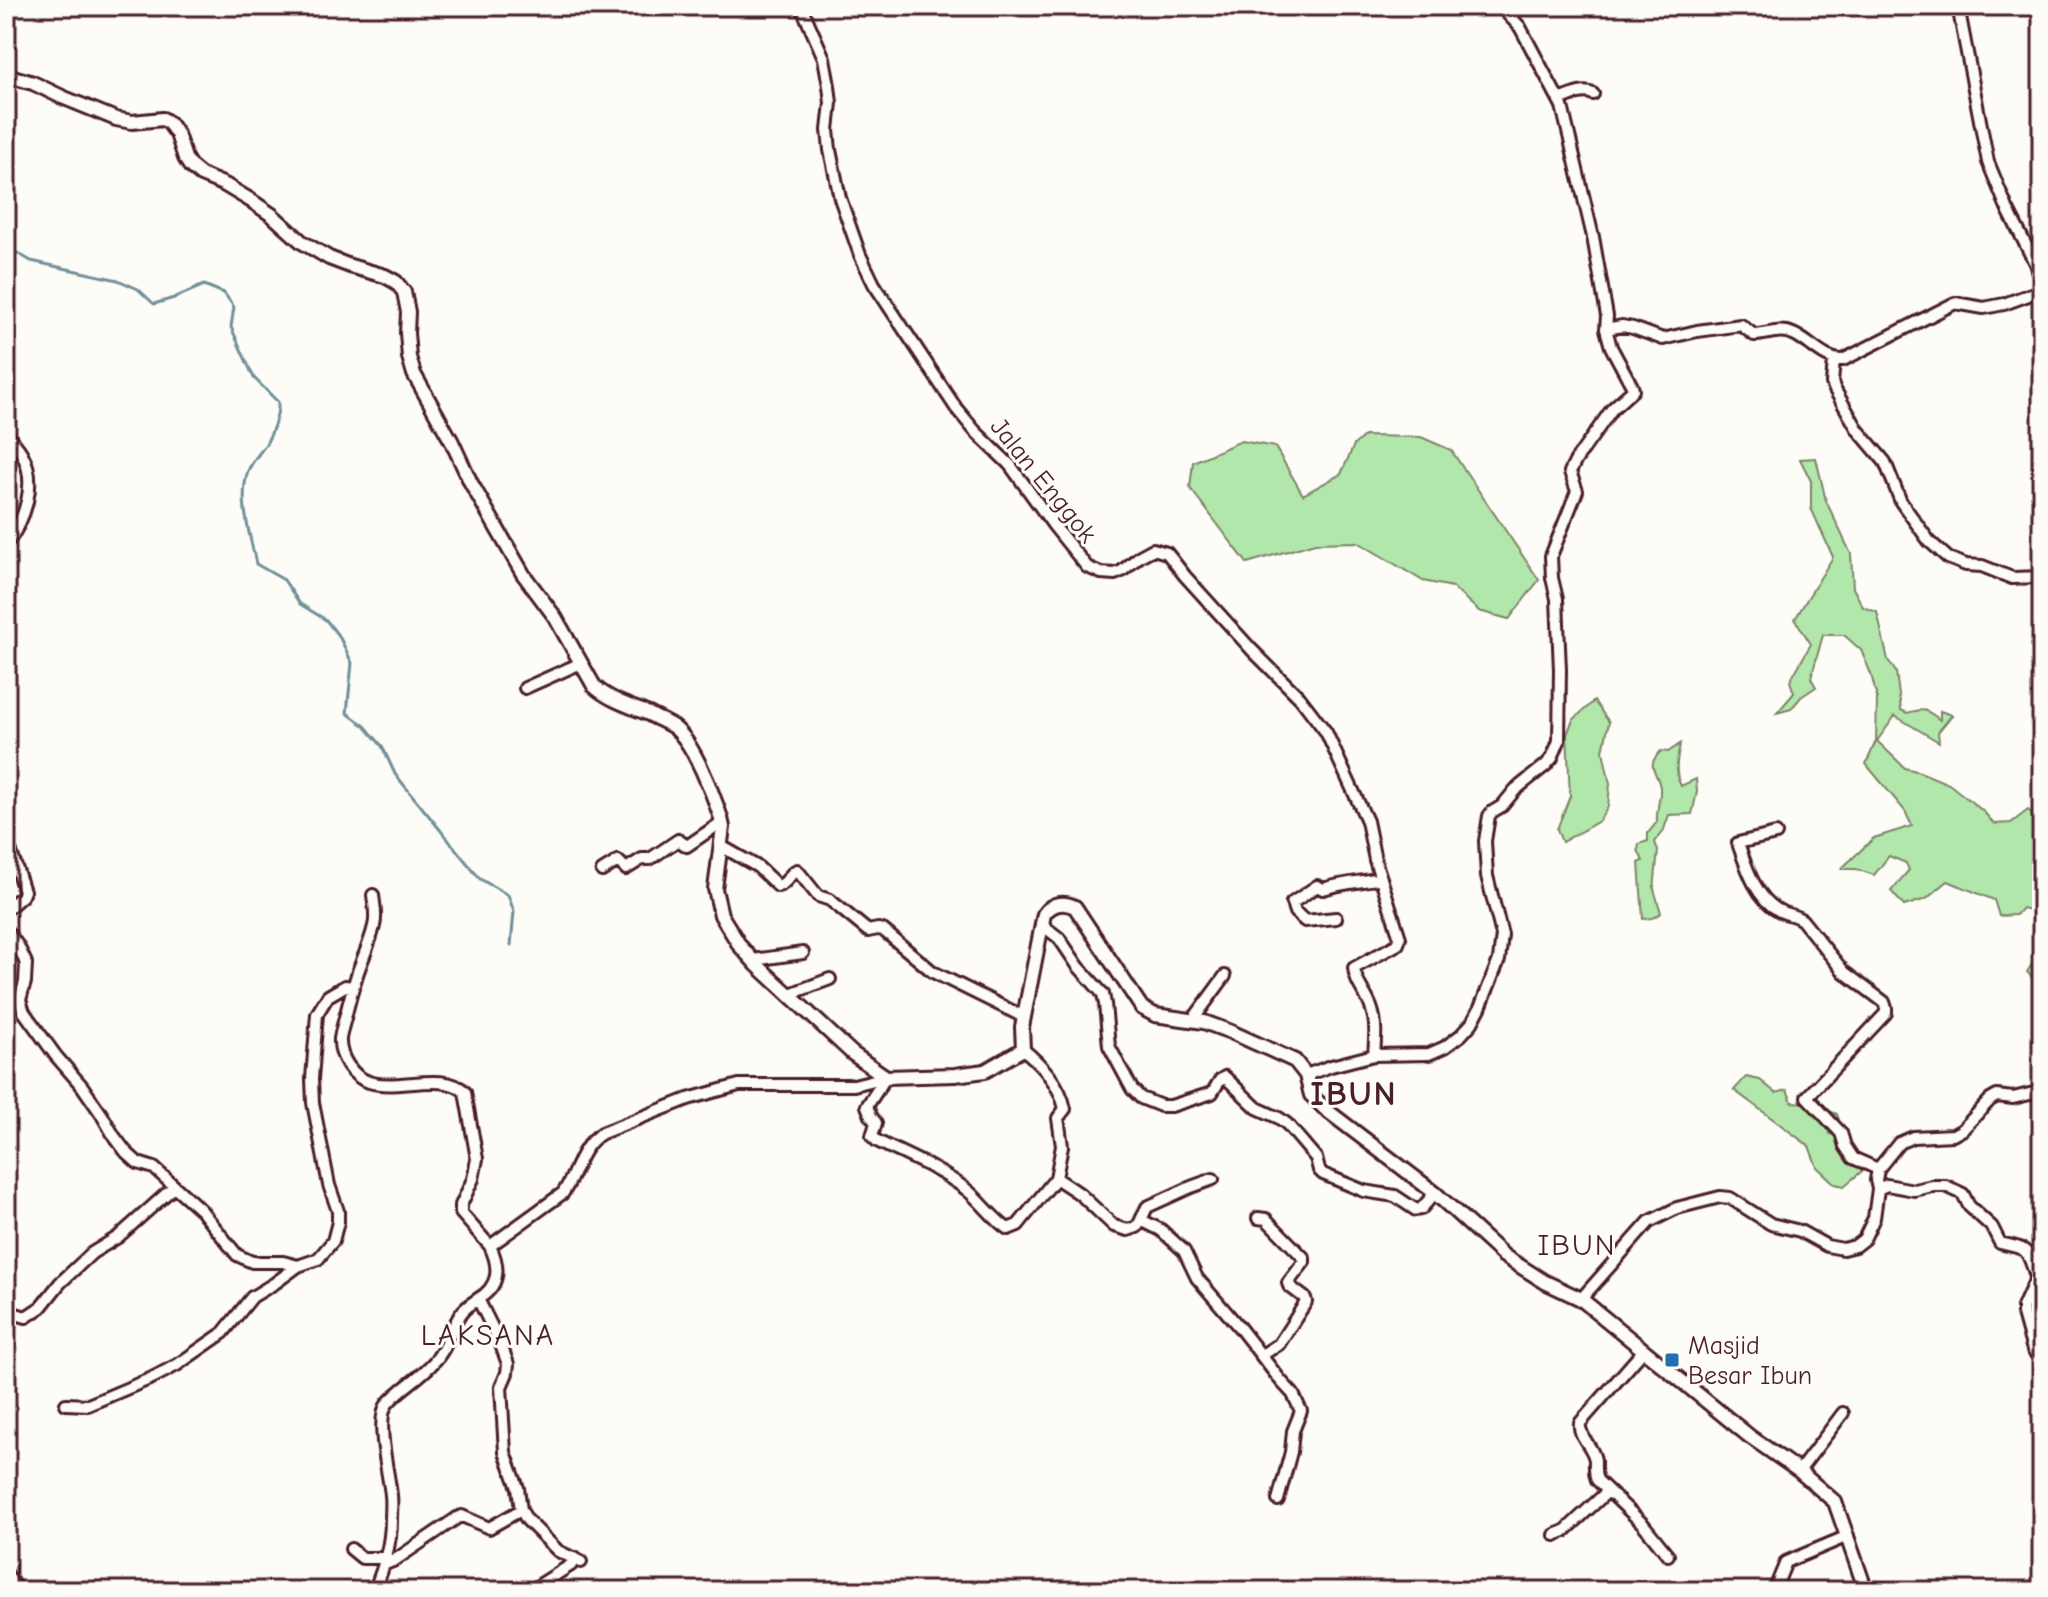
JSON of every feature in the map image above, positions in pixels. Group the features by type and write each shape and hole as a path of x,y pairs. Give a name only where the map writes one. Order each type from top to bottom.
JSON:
{"main road":[{"path":"6,75 33,83 116,119 132,122 163,119 177,134 190,166 201,175 250,200 302,242 329,258 396,282 404,292 408,312 409,357 414,374 523,574 555,617 594,686 601,693 676,729 697,763 722,822 715,889 718,908 731,932 753,960 853,1054 886,1077 955,1075 985,1071 1023,1049 1022,1027 1044,914 1053,905 1075,907 1142,1008 1155,1015 1204,1022 1295,1061 1306,1075 1311,1095 1325,1109 1435,1193 1504,1256 1545,1282 1581,1299 1835,1502 1866,1591"}],"street":[{"name":"Jalan Enggok","path":"801,6 824,58 831,103 828,130 830,150 840,198 860,255 874,284 956,408 1010,465 1087,567 1101,573 1115,574 1153,549 1167,553 1252,650 1315,715 1336,751 1367,821 1400,942 1354,968 1373,1012 1374,1055"},
{"path":"1306,1075 1374,1055 1429,1054 1461,1035 1480,1008 1499,960 1502,935 1487,876 1485,853 1489,816 1546,765 1559,741 1558,603 1551,556 1577,491 1570,472 1612,409 1633,390 1611,347 1606,329 1607,316 1593,237 1559,100 1520,27 1500,6"},
{"path":"1606,329 1622,326 1663,339 1741,325 1754,335 1791,332 1834,360 1843,360 1955,303 1984,308 2004,304 2042,288 2035,263 1988,162 1958,6"},
{"path":"1559,100 1582,92 1593,94"},
{"path":"1834,360 1832,383 1835,390 1858,430 1885,462 1901,502 1929,541 1948,558 1966,565 1982,566 2012,578 2042,577"},
{"path":"6,433 22,453 30,474 23,517 6,544"},
{"path":"525,688 581,663"},
{"path":"602,871 618,861 626,869 642,859 650,859 678,840 687,846 722,822"},
{"path":"1776,834 1738,843 1756,887 1775,909 1802,920 1844,972 1884,1002 1886,1008 1886,1013 1807,1097 1841,1133 1853,1158 1878,1169"},
{"path":"6,837 24,891 6,910"},
{"path":"721,846 758,867 778,886 797,870 818,896 830,900 868,931 883,930 933,972 1024,1017"},
{"path":"1336,918 1305,921 1295,912 1292,903 1317,886 1323,889 1381,878"},
{"path":"373,895 376,922 353,987 340,1040 348,1067 365,1082 381,1085 451,1083 465,1092 477,1159 461,1213 490,1246 497,1261 491,1289 469,1304 460,1315 444,1350 386,1405 384,1450 391,1509 390,1535 386,1561 374,1591"},
{"path":"1041,924 1059,938 1103,994 1109,1046 1132,1089 1141,1098 1161,1106 1171,1106 1212,1093 1225,1077 1257,1108 1287,1124 1316,1158 1319,1170 1328,1177 1364,1191 1395,1196 1416,1210 1421,1209 1435,1193"},
{"path":"6,930 26,963 20,1000 24,1012 82,1086 126,1152 142,1165 154,1168 201,1210 243,1259 298,1266"},
{"path":"753,960 803,953"},
{"path":"1192,1021 1225,976"},
{"path":"790,994 830,979"},
{"path":"66,1404 88,1405 177,1365 223,1333 252,1297 298,1266 318,1259 333,1241 338,1211 329,1185 313,1103 317,1014 328,996 345,986 353,987"},
{"path":"886,1077 867,1106 876,1123 872,1136 966,1190 1008,1229 1018,1225 1056,1178 1062,1146 1058,1118 1065,1109 1063,1101 1039,1062 1023,1049"},
{"path":"490,1246 563,1193 587,1144 602,1133 727,1087 854,1085 886,1077"},
{"path":"1581,1299 1649,1222 1677,1208 1704,1200 1725,1197 1771,1224 1800,1231 1827,1246 1843,1249 1855,1246 1864,1239 1874,1218 1878,1169 1899,1143 1913,1137 1953,1135 1997,1096 2013,1098 2042,1091"},
{"path":"1056,1178 1080,1194 1114,1226 1128,1230 1134,1229 1140,1222 1147,1207 1213,1179"},
{"path":"1878,1189 1887,1185 1914,1190 1946,1186 1963,1194 1969,1206 1992,1227 2000,1243 2023,1249 2037,1279 2023,1307 2023,1314 2033,1350 2041,1360 2042,1374"},
{"path":"6,1311 26,1317 41,1307 60,1283 92,1253 118,1237 174,1187"},
{"path":"1258,1218 1266,1219 1304,1258 1288,1283 1306,1302 1279,1344 1262,1355"},
{"path":"1140,1222 1161,1230 1184,1251 1197,1278 1293,1394 1301,1411 1293,1431 1291,1452 1278,1500"},
{"path":"478,1299 508,1364 501,1387 505,1452 518,1488 521,1510 558,1551 578,1560 530,1591"},
{"path":"1644,1350 1596,1403 1579,1430 1595,1459 1595,1476 1643,1524 1668,1555"},
{"path":"1799,1471 1843,1413"},
{"path":"1555,1535 1565,1531 1608,1491"},
{"path":"351,1549 362,1558 395,1560 462,1516 489,1528 521,1510"},
{"path":"1774,1591 1786,1562 1848,1536"},
{"path":"6,1573 18,1591"}],"green space":[{"path":"1364,436 1421,437 1451,450 1539,580 1509,619 1479,611 1452,587 1423,581 1358,542 1315,543 1247,563 1190,488 1193,462 1241,441 1275,447 1303,495 1341,474 1354,445"},
{"path":"1816,458 1826,501 1851,554 1853,588 1863,607 1877,612 1888,660 1896,672 1901,710 1907,713 1925,710 1940,720 1940,711 1952,715 1938,732 1939,742 1895,716 1877,741 1905,768 1949,784 1994,824 2011,823 2028,810 2042,823 2042,905 2034,911 2022,908 2016,915 1999,916 1994,900 1948,881 1926,899 1904,906 1891,891 1909,870 1906,863 1889,856 1874,875 1856,869 1841,869 1874,838 1912,826 1905,811 1866,764 1876,741 1877,698 1861,650 1844,635 1823,635 1811,678 1816,687 1801,697 1791,709 1777,713 1794,693 1790,681 1811,644 1795,619 1833,557 1811,508 1811,481 1800,459"},
{"path":"1594,701 1609,722 1603,751 1610,784 1608,807 1599,821 1562,842 1557,829 1570,796 1567,734 1573,720"},
{"path":"1680,744 1677,776 1681,786 1696,779 1697,792 1692,814 1669,815 1663,832 1655,842 1658,851 1654,889 1661,913 1643,919 1639,863 1643,861 1638,850 1639,844 1648,841 1648,833 1657,822 1660,788 1653,761 1661,751 1668,752"},
{"path":"2042,949 2042,989 2027,972"},
{"path":"1746,1077 1760,1080 1776,1093 1787,1090 1792,1102 1810,1103 1837,1114 1839,1120 1829,1128 1830,1134 1845,1138 1862,1171 1844,1186 1835,1184 1817,1167 1809,1146 1734,1090"}],"waterway":[{"path":"6,255 12,250 31,261 118,280 138,289 154,304 204,285 224,293 234,307 231,327 254,378 278,402 271,435 250,467 245,482 246,517 256,564 284,580 300,604 326,620 340,638 352,663 347,713 365,726 382,746 395,774 480,879 508,895 514,912 511,945"}],"place":[{"name":"Masjid Besar Ibun","path":"1672,1360"}],"district":[{"name":"IBUN","path":"1354,1093"},
{"name":"IBUN","path":"1577,1245"},
{"name":"LAKSANA","path":"488,1335"}]}
